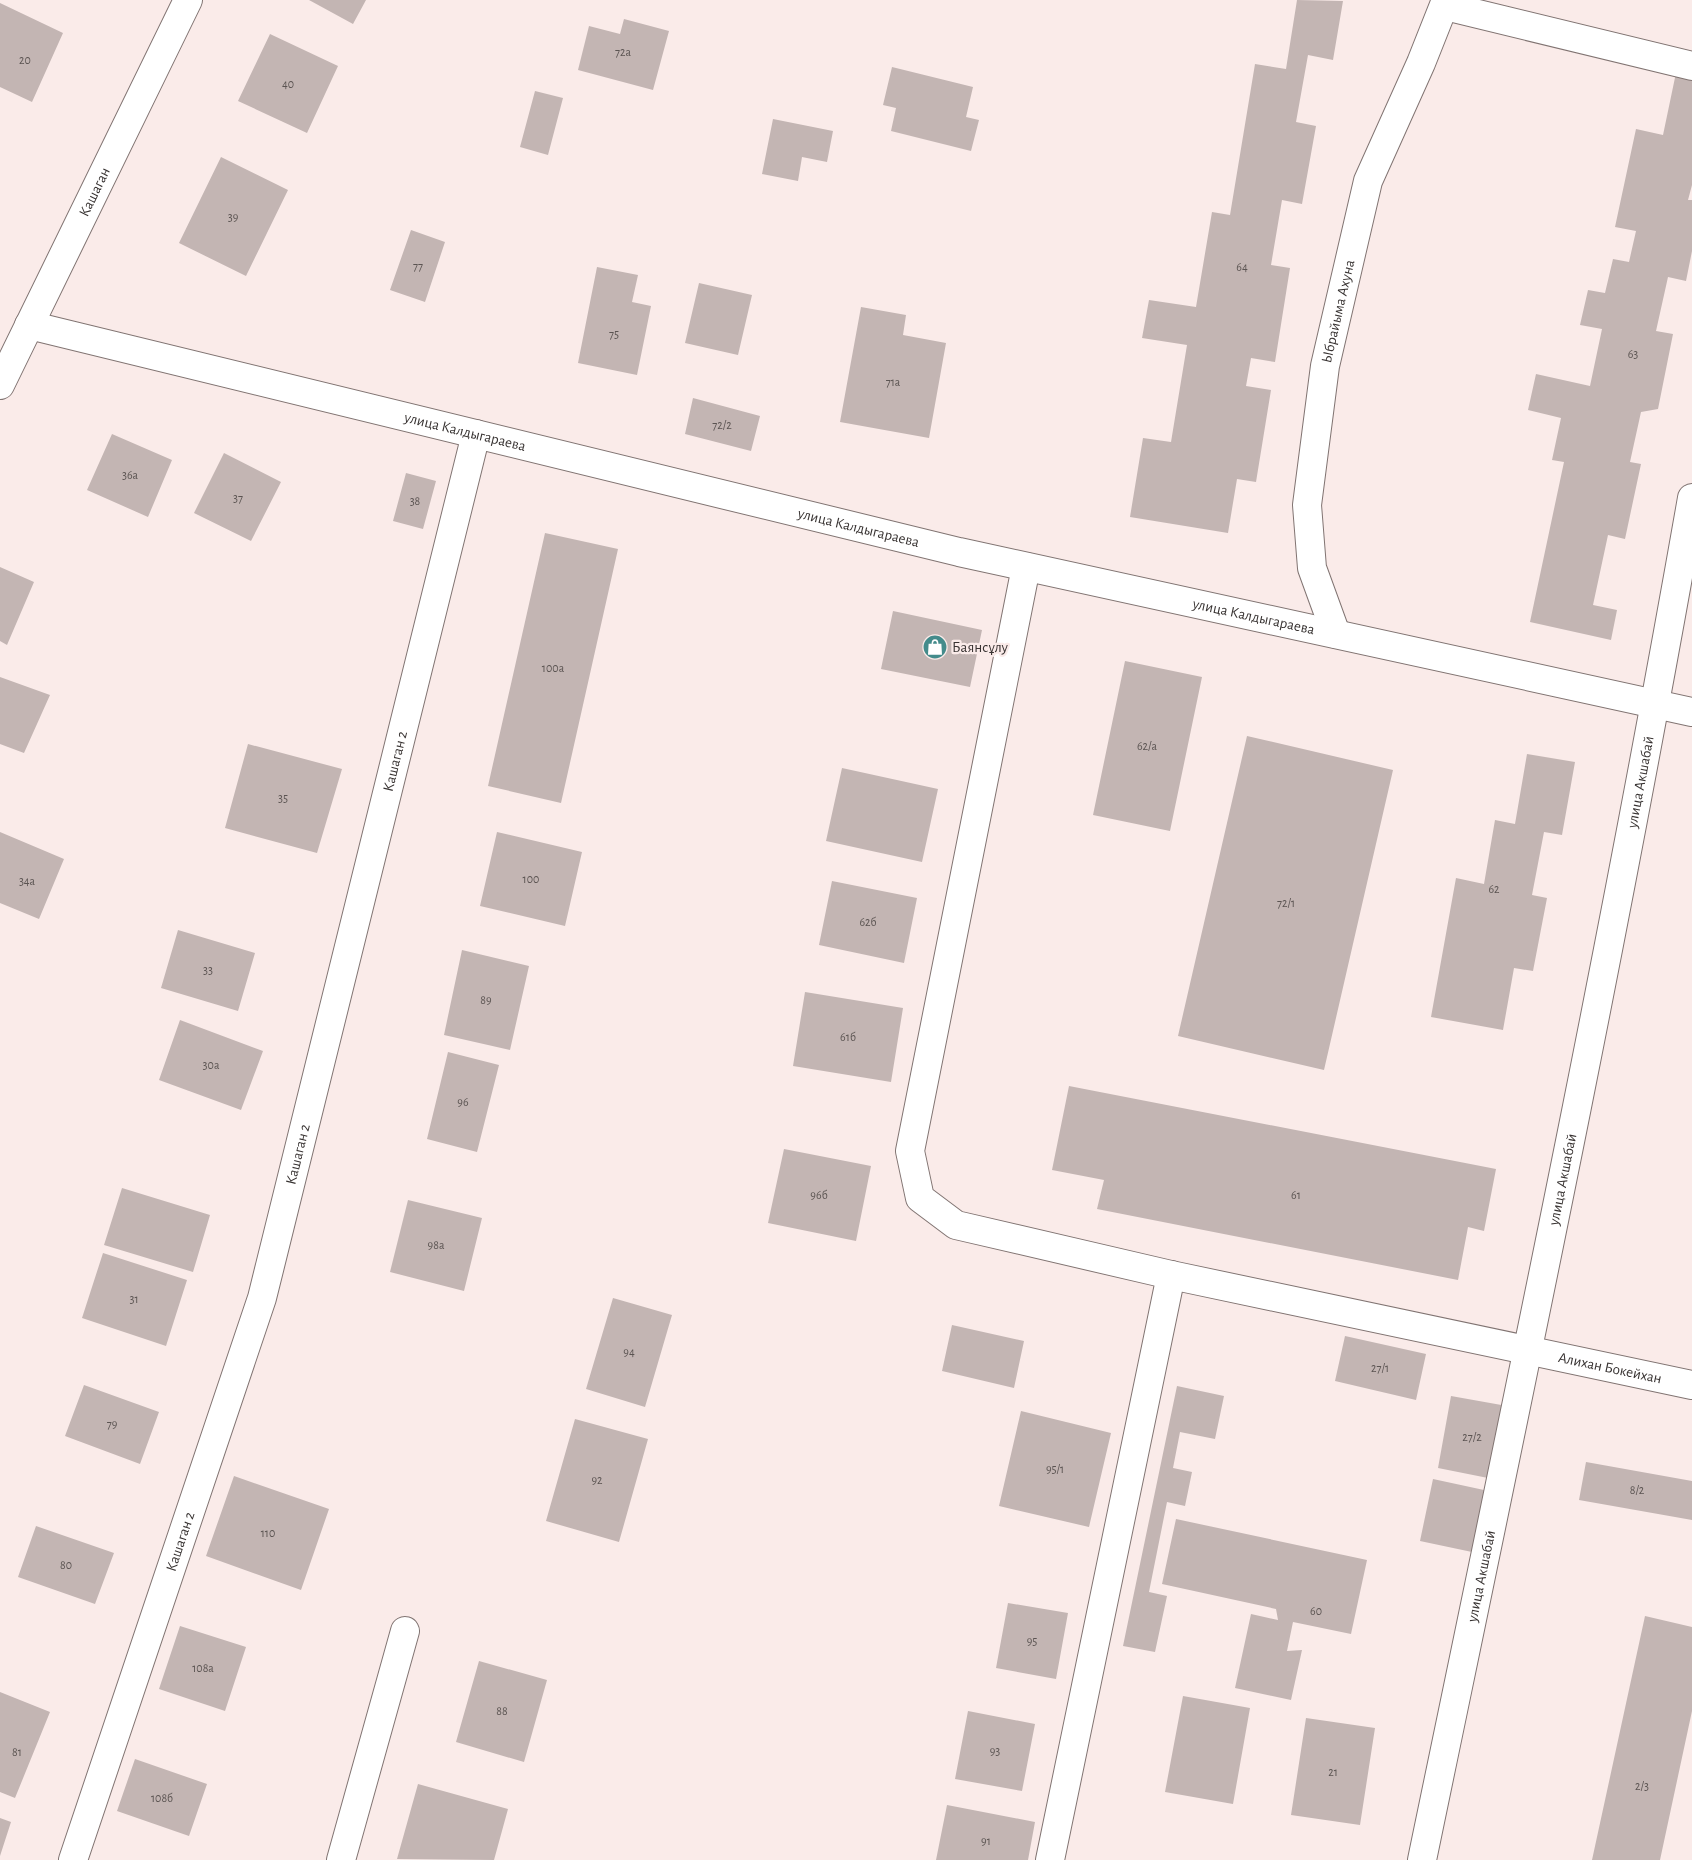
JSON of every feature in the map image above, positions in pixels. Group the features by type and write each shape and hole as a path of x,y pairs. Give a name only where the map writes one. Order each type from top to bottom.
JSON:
{"street":[{"name":"Кашаган","path":"0,385 188,0"},
{"path":"1446,3 1692,66"},
{"name":"Ыбрайыма Ахуна","path":"1336,634 1312,568 1307,505 1325,366 1368,180 1446,3"},
{"name":"улица Калдыгараева","path":"29,325 1026,567 1692,712"},
{"name":"Кашаган 2","path":"73,1860 262,1298 476,434"},
{"name":"улица Акшабай","path":"1422,1860 1528,1350 1656,704 1692,498"},
{"name":"Алихан Бокейхан","path":"1026,567 910,1151 920,1198 956,1225 1171,1275 1692,1385"},
{"path":"1050,1860 1171,1275"},
{"path":"341,1860 405,1631"}],"building":[{"path":"309,0 366,0 353,24"},
{"path":"1297,0 1343,1 1333,60 1308,55 1296,122 1316,126 1302,204 1282,200 1271,265 1290,268 1275,362 1251,358 1246,386 1271,390 1256,482 1237,479 1228,533 1130,517 1143,438 1171,442 1187,345 1142,338 1149,300 1196,307 1212,212 1230,215 1255,64 1286,69"},
{"path":"0,3 63,33 32,102 0,87"},
{"path":"624,19 669,31 653,90 578,70 589,26 620,34"},
{"path":"270,34 338,66 307,133 238,101"},
{"path":"892,67 973,87 966,117 979,120 971,151 891,131 896,108 883,105"},
{"path":"1677,68 1692,71 1692,185 1688,200 1692,200 1692,251 1686,281 1668,277 1656,331 1673,334 1658,409 1641,412 1630,462 1641,464 1625,539 1608,535 1593,605 1617,610 1611,640 1530,622 1564,462 1552,460 1561,418 1528,410 1536,374 1590,386 1602,329 1580,325 1588,290 1605,293 1613,259 1629,262 1636,231 1615,227 1636,129 1663,135"},
{"path":"535,91 563,98 548,155 520,147"},
{"path":"773,119 833,131 827,162 802,157 798,181 762,174"},
{"path":"221,157 288,190 246,276 179,243"},
{"path":"411,230 445,242 425,302 390,290"},
{"path":"597,267 638,275 632,302 651,306 637,375 578,363"},
{"path":"699,283 752,295 738,355 685,343"},
{"path":"861,307 906,315 903,335 946,343 929,438 840,422"},
{"path":"693,398 760,416 751,451 685,434"},
{"path":"112,434 172,460 148,517 87,490"},
{"path":"224,453 281,482 251,541 194,513"},
{"path":"406,473 436,481 423,529 393,521"},
{"path":"545,533 618,549 561,803 488,786"},
{"path":"0,567 34,582 7,645 0,641"},
{"path":"893,611 982,630 970,687 881,669"},
{"path":"1125,661 1202,677 1170,831 1093,815"},
{"path":"0,677 50,695 24,753 0,744"},
{"path":"1247,736 1393,770 1324,1070 1178,1036"},
{"path":"248,744 342,769 317,853 225,828"},
{"path":"1527,754 1575,762 1562,835 1544,832 1532,895 1547,898 1533,971 1514,968 1503,1030 1431,1017 1456,878 1484,884 1495,820 1515,824"},
{"path":"842,768 938,789 922,862 826,841"},
{"path":"0,832 64,859 39,919 0,903"},
{"path":"497,832 582,852 565,926 480,906"},
{"path":"832,881 917,898 904,963 819,945"},
{"path":"178,930 255,953 238,1011 161,988"},
{"path":"462,950 529,966 510,1050 444,1035"},
{"path":"805,992 903,1008 891,1082 793,1066"},
{"path":"180,1020 263,1051 241,1110 159,1080"},
{"path":"448,1052 499,1065 477,1152 427,1139"},
{"path":"1069,1086 1496,1169 1484,1231 1468,1227 1458,1280 1097,1209 1104,1180 1052,1170"},
{"path":"784,1149 871,1166 856,1241 768,1223"},
{"path":"122,1188 210,1215 193,1272 104,1245"},
{"path":"408,1200 482,1218 464,1291 390,1272"},
{"path":"103,1253 187,1280 166,1346 82,1318"},
{"path":"613,1298 672,1315 645,1407 586,1389"},
{"path":"952,1325 1024,1341 1014,1388 942,1371"},
{"path":"1345,1336 1426,1354 1416,1400 1335,1381"},
{"path":"84,1385 159,1412 140,1464 65,1436"},
{"path":"1177,1386 1224,1396 1215,1439 1180,1432 1173,1468 1192,1472 1185,1506 1167,1502 1149,1592 1167,1596 1155,1652 1123,1646"},
{"path":"1451,1396 1507,1406 1493,1479 1438,1468"},
{"path":"1021,1411 1111,1433 1089,1527 999,1506"},
{"path":"575,1419 648,1439 619,1542 546,1521"},
{"path":"1586,1462 1692,1481 1692,1520 1579,1500"},
{"path":"234,1476 329,1509 301,1590 206,1556"},
{"path":"1433,1479 1484,1490 1472,1552 1420,1541"},
{"path":"1176,1519 1367,1560 1351,1634 1293,1622 1287,1651 1302,1650 1291,1700 1235,1688 1251,1614 1278,1620 1276,1609 1162,1584"},
{"path":"36,1526 114,1553 95,1604 18,1577"},
{"path":"1008,1603 1068,1613 1056,1679 996,1668"},
{"path":"1645,1616 1692,1627 1692,1711 1660,1860 1592,1860"},
{"path":"180,1626 246,1647 225,1711 159,1689"},
{"path":"479,1661 547,1680 524,1762 456,1742"},
{"path":"0,1692 50,1712 15,1798 0,1792"},
{"path":"1183,1696 1250,1708 1233,1804 1165,1792"},
{"path":"968,1711 1035,1724 1022,1791 955,1779"},
{"path":"1306,1718 1375,1728 1360,1825 1291,1815"},
{"path":"135,1759 207,1784 189,1836 117,1811"},
{"path":"418,1784 508,1809 494,1860 397,1859"},
{"path":"947,1805 1035,1822 1028,1860 936,1860"},
{"path":"0,1818 11,1822 0,1856"}],"place":[{"name":"Баянсұлу","path":"935,647"}]}
